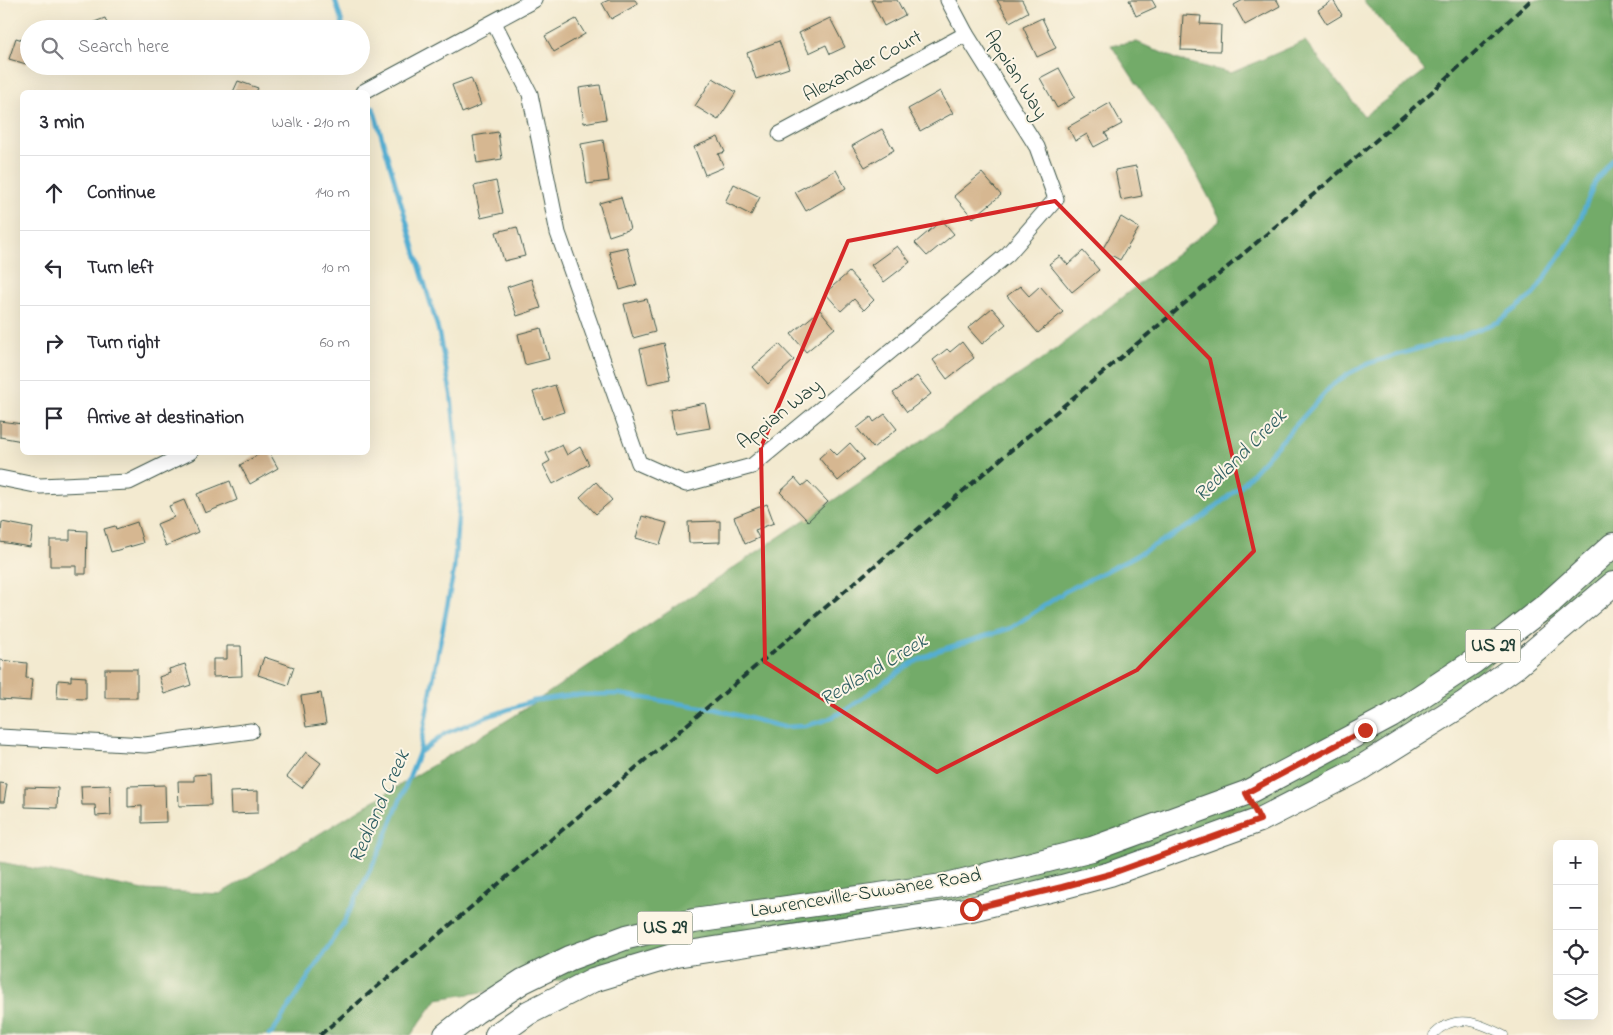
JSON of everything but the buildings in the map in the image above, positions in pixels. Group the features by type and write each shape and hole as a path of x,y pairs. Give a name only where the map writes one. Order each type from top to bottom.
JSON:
{"main road":[{"name":"Lawrenceville-Suwanee Road","path":"446,1035 474,1012 523,981 570,958 627,937 694,921 943,886 1092,849 1246,793 1392,716 1473,662 1548,604 1612,548"},
{"name":"Lawrenceville-Suwanee Road","path":"497,1035 528,1014 594,980 676,956 971,909 1110,874 1260,820 1356,771 1462,704 1514,667 1613,584"},
{"path":"1246,793 1260,820"},
{"path":"818,904 824,932"}],"street":[{"path":"367,90 534,0"},
{"name":"Appian Way","path":"494,23 530,94 558,233 639,463 686,484 752,466 1008,254 1056,198 1037,147 966,34 948,0"},
{"name":"Alexander Court","path":"780,134 966,34"},
{"path":"0,478 40,486 129,482 184,455"},
{"path":"0,737 145,745 250,731"}],"lane":[{"path":"1433,1035 1450,1023 1473,1021 1504,1035"}],"highlighted area":[{"path":"1055,201 1210,359 1254,551 1137,670 937,772 765,662 761,447 848,241"}],"green space":[{"path":"1363,0 1613,0 1613,570 1533,632 1281,821 769,948 437,999 411,1035 0,1035 0,862 144,890 220,894 514,716 1044,358 1221,220 1194,170 1111,45 1137,42 1181,61 1231,73 1305,41 1364,116 1425,71"}],"waterway":[{"path":"335,0 341,20"},
{"path":"373,107 438,329 451,394 458,460 459,504 454,570 419,753"},
{"name":"Redland Creek","path":"269,1035 344,922 380,850 419,753 446,733 533,701 572,695 619,694 714,709 783,727 805,726 826,720 846,710 910,664 937,651 1011,628 1066,591 1128,560 1198,521 1241,486 1332,385 1350,373 1370,363 1458,337 1498,322 1533,295 1574,235 1595,182 1613,159"}],"railway":[{"path":"320,1035 1321,188 1435,89 1531,0"}],"route":[{"path":"971,909 1110,874 1260,820 1246,793 1365,730"}]}
